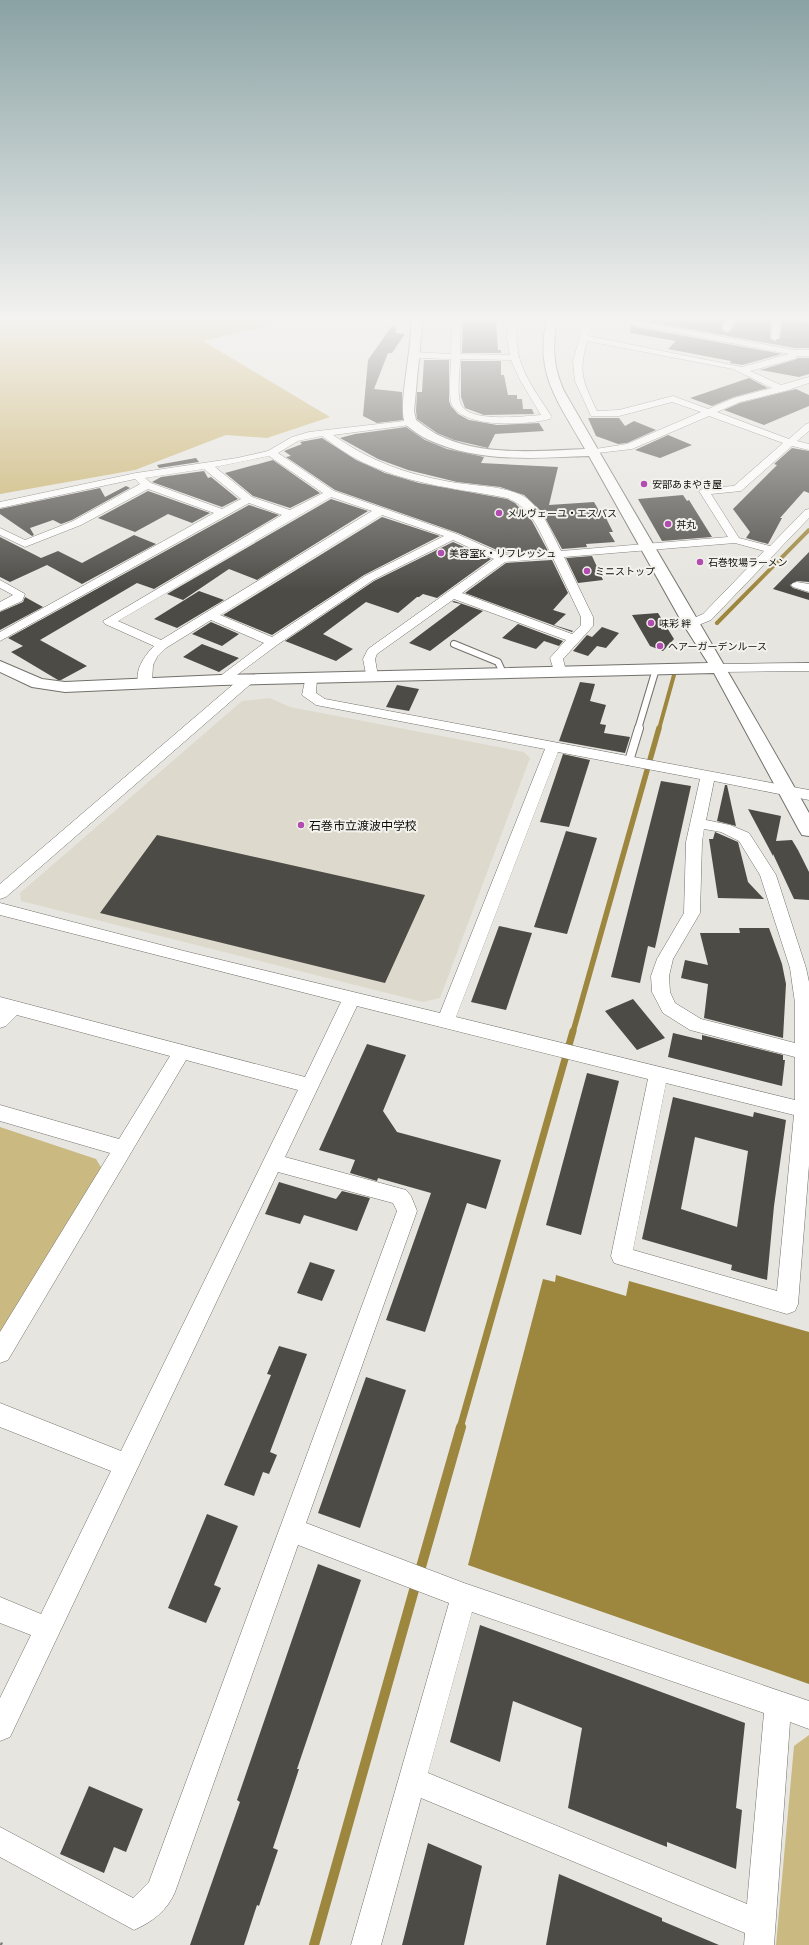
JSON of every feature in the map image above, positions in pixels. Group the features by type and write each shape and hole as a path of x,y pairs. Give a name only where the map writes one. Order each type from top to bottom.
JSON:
{"street":[{"path":"408,410 410,422"},
{"path":"459,410 461,413 492,420 547,417 543,410"},
{"path":"567,410 648,546 691,624 719,668 809,830"},
{"path":"592,410 594,414 619,413 631,410"},
{"path":"705,410 791,442 809,447"},
{"path":"0,505 136,476 207,466 271,453 295,439 324,432 410,422 432,437 451,445 471,449 505,454 592,452 629,447 716,410"},
{"path":"735,540 704,491 736,489 809,426"},
{"path":"324,432 363,458 392,471 421,479 496,492 520,499 534,511 557,554 587,617 587,626 556,658 560,671"},
{"path":"271,453 330,493 453,536 502,559"},
{"path":"207,466 248,499 291,514"},
{"path":"136,476 147,485 223,513"},
{"path":"0,530 25,544 77,524 147,485"},
{"path":"162,645 109,621 291,514 330,493"},
{"path":"0,636 248,499"},
{"path":"145,683 145,665 149,657 162,645 382,510"},
{"path":"691,624 707,617 809,512"},
{"path":"221,680 273,642 368,578 453,536"},
{"path":"372,676 369,659 372,652 502,559 735,540 772,550"},
{"path":"0,583 19,594 18,598 0,607"},
{"path":"797,585 809,588"},
{"path":"452,594 575,639"},
{"path":"210,615 273,642"},
{"path":"0,666 38,683 65,687 248,679 311,679 560,671 809,667"},
{"path":"0,893 248,679"},
{"path":"311,679 309,695 321,702 708,777 809,795"},
{"path":"446,1020 553,747"},
{"path":"708,777 697,822 694,842 692,913 665,959 660,976 661,992 669,1008 696,1025 804,1052"},
{"path":"658,1075 620,1256 787,1304 807,1110 804,1052 804,1003 798,968 768,875 744,837 726,828 697,822"},
{"path":"0,909 352,998 446,1020 658,1075 807,1110"},
{"path":"0,1727 311,1086 352,998"},
{"path":"0,1021 7,1006 311,1086"},
{"path":"0,1352 182,1052"},
{"path":"0,1113 123,1149"},
{"path":"0,1841 134,1914 148,1905 160,1892 407,1211 404,1202 399,1196 274,1162"},
{"path":"0,1415 127,1465"},
{"path":"292,1530 464,1596 809,1715"},
{"path":"366,1945 464,1596"},
{"path":"0,1610 47,1629"},
{"path":"412,1780 760,1935 778,1704"}],"lane":[{"path":"454,644 498,662 503,673"},
{"path":"633,762 656,669"}],"shaded area":[{"path":"0,410 318,410 330,417 267,438 226,435 135,470 0,494"},
{"name":"石巻市立渡波中学校","path":"270,698 290,707 524,752 530,758 440,998 423,1002 21,901 20,893 242,701"},
{"path":"0,1127 96,1159 102,1169 0,1334"},
{"path":"556,1275 626,1296 629,1281 809,1332 809,1684 468,1565 543,1279 555,1282"},
{"path":"809,1735 809,1945 776,1945 794,1746"}],"building":[{"path":"364,410 403,410 403,420 377,423 363,416"},
{"path":"416,410 454,410 458,414 469,420 497,425 539,423 544,431 495,434 488,448 454,440 437,433 417,419"},
{"path":"470,410 532,410 534,414 484,415"},
{"path":"725,410 800,410 764,425"},
{"path":"588,418 619,418 625,426 634,421 656,430 627,443 618,444 596,436"},
{"path":"406,427 425,440 447,449 484,457 481,463 558,467 549,505 594,502 602,516 605,516 613,532 609,532 615,542 586,544 587,547 562,549 542,512 524,495 500,487 457,482 408,470 378,459 340,438 355,434"},
{"path":"668,435 692,445 660,458 635,450"},
{"path":"322,438 356,460 385,473 419,483 507,499 515,503 532,521 548,551 504,553 458,533 335,490 286,457 291,456 284,451 302,444 300,442"},
{"path":"792,448 809,451 809,493 804,491 780,518 782,518 768,544 746,538 750,532 733,509 777,465 774,464"},
{"path":"196,458 199,462 159,468 157,465"},
{"path":"273,460 320,493 290,508 253,496 225,473"},
{"path":"204,471 208,478 211,477 238,499 222,507 152,482 161,477"},
{"path":"126,486 130,488 72,520 61,524 53,520 30,528 34,535 32,536 0,514 0,509 100,488 105,497"},
{"path":"148,491 210,513 192,523 168,514 135,532 98,518"},
{"path":"683,495 687,501 689,500 712,537 662,541 638,499"},
{"path":"331,499 368,511 257,580 229,569 183,600 167,594"},
{"path":"249,505 279,515 154,589 137,583 40,640 87,666 61,680 58,680 11,652 23,646 8,638"},
{"path":"382,517 440,536 364,575 272,635 223,615"},
{"path":"134,535 156,544 82,584 47,565 10,582 0,577 0,537 41,558 58,551 82,563"},
{"path":"453,542 491,559 437,598 423,594 417,597 398,613 366,602 323,634 353,649 336,661 285,641 374,581"},
{"path":"809,552 809,582 797,581 790,585 793,588 809,593 809,600 773,589"},
{"path":"592,556 603,580 578,583 566,558"},
{"path":"552,560 568,593 553,610 566,614 554,625 573,631 572,632 465,593 506,563"},
{"path":"199,591 224,600 177,628 154,619"},
{"path":"25,597 43,607 0,630 0,612 23,602"},
{"path":"454,601 483,611 430,651 409,643 461,604 452,602"},
{"path":"658,613 674,639 663,651 650,646 632,615"},
{"path":"211,622 239,634 222,646 192,634"},
{"path":"518,624 563,641 559,646 544,641 536,649 502,638"},
{"path":"602,627 619,633 606,648 597,646 588,656 573,651 587,635 592,637"},
{"path":"202,644 239,658 219,672 183,657"},
{"path":"580,682 595,684 590,701 606,705 600,724 606,725 604,733 630,737 625,753 559,741"},
{"path":"397,685 419,689 409,711 386,707"},
{"path":"563,754 590,760 569,827 540,822"},
{"path":"661,781 691,786 655,948 648,946 640,983 611,977"},
{"path":"725,785 727,785 736,826 717,821"},
{"path":"748,809 781,816 776,841 792,840 798,850 809,872 809,900 794,899 773,854 773,856"},
{"path":"566,831 597,838 567,934 534,927"},
{"path":"715,832 738,842 748,882 764,899 718,898 709,839 713,839"},
{"path":"157,835 425,895 385,983 100,913"},
{"path":"499,926 532,933 506,1010 471,1002"},
{"path":"739,928 769,928 782,964 786,984 783,1038 704,1018 708,984 681,978 685,960 708,965 700,933 740,933"},
{"path":"633,999 665,1038 637,1050 605,1011"},
{"path":"673,1033 702,1040 702,1035 783,1055 783,1060 785,1060 782,1086 668,1057"},
{"path":"367,1044 406,1055 383,1111 397,1132 501,1160 486,1209 467,1203 425,1332 386,1320 431,1193 378,1178 377,1181 350,1173 355,1160 319,1150"},
{"path":"587,1073 619,1081 581,1235 546,1225"},
{"path":"673,1097 753,1117 754,1112 786,1120 774,1206 767,1280 731,1270 732,1265 642,1239","holes":["695,1137 748,1151 737,1227 681,1209"]},
{"path":"279,1182 336,1199 342,1191 370,1198 357,1231 304,1215 300,1224 265,1214"},
{"path":"310,1262 335,1270 322,1301 297,1293"},
{"path":"279,1346 307,1354 270,1452 277,1455 269,1474 263,1472 254,1496 224,1485 271,1375 267,1374"},
{"path":"366,1377 406,1390 360,1528 318,1513"},
{"path":"207,1514 238,1526 214,1585 221,1588 206,1623 168,1608"},
{"path":"318,1564 361,1580 297,1769 299,1769 273,1848 278,1850 259,1906 257,1905 244,1945 190,1945 240,1802 237,1800"},
{"path":"480,1625 745,1723 736,1808 742,1810 736,1869 667,1842 667,1847 568,1808 582,1728 513,1701 500,1762 450,1742"},
{"path":"89,1786 143,1809 126,1852 114,1847 104,1873 60,1854"},
{"path":"428,1843 482,1866 464,1945 402,1945"},
{"path":"559,1874 662,1918 662,1921 719,1945 546,1945"}],"waterway":[{"path":"717,623 809,530"},
{"path":"659,729 674,675"},
{"path":"573,1032 659,728"},
{"path":"460,1428 573,1031"},
{"path":"419,1574 461,1427"},
{"path":"314,1945 416,1583"}],"place":[{"name":"安部あまやき屋","path":"644,484"},
{"name":"メルヴェーユ・エスパス","path":"499,513"},
{"name":"丼丸","path":"668,524"},
{"name":"美容室K・リフレッシュ","path":"441,553"},
{"name":"石巻牧場ラーメン","path":"700,562"},
{"name":"ミニストップ","path":"587,571"},
{"name":"味彩 絆","path":"651,623"},
{"name":"ヘアーガーデンルース","path":"660,646"},
{"name":"石巻市立渡波中学校","path":"301,825"}]}
